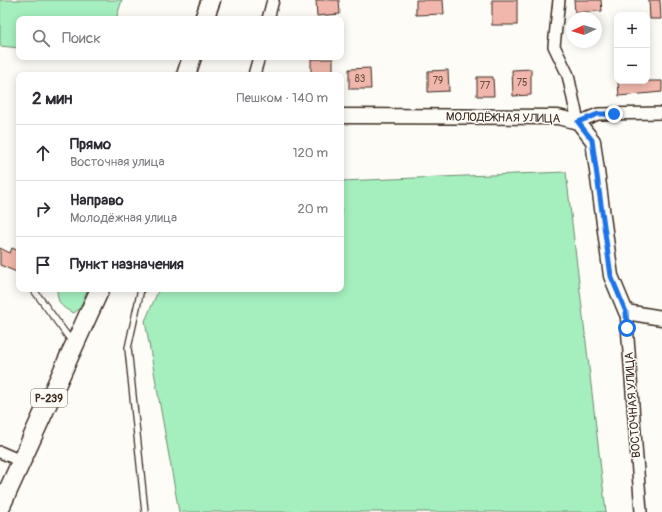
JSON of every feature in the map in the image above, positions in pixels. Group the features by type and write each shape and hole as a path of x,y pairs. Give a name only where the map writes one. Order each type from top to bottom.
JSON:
{"highway":[{"path":"205,16 211,0"},
{"path":"187,72 191,60"},
{"name":"Р-239","path":"0,508 99,292"}],"street":[{"path":"269,16 273,0"},
{"name":"ВОСТОЧНАЯ УЛИЦА","path":"559,0 554,46 568,75 578,122 592,140 611,276 626,312 641,512"},
{"path":"255,72 258,60"},
{"path":"578,122 598,114 662,113"},
{"name":"МОЛОДЁЖНАЯ УЛИЦА","path":"344,116 558,117 578,122"},
{"path":"626,312 662,318"},
{"path":"0,452 21,461"}],"lane":[{"path":"35,292 74,344"},
{"path":"140,292 128,348 145,512"}],"green space":[{"path":"0,0 122,0 117,16 16,16 16,48 0,46"},
{"path":"566,172 606,512 179,512 145,321 158,292 344,292 344,181"},
{"path":"57,292 87,292 80,308 74,313 63,307 58,298"}],"building":[{"path":"316,0 339,0 340,14 317,16"},
{"path":"416,0 443,0 444,14 416,15"},
{"path":"492,0 517,0 517,25 492,25"},
{"path":"574,0 601,0 602,11 575,12"},
{"path":"649,0 660,0 661,19 650,19"},
{"path":"311,60 333,60 333,72 311,72"},
{"path":"370,68 371,89 349,89 349,69"},
{"path":"531,69 531,95 513,96 512,70"},
{"path":"448,70 449,91 428,92 428,71"},
{"path":"477,77 493,77 494,96 477,96"},
{"path":"650,81 662,81 662,92 619,96 618,84 650,84"},
{"path":"0,248 10,253 12,248 16,250 16,272 0,265"}],"route":[{"path":"614,114 598,114 578,122 592,140 611,276 626,312 627,328"}]}
